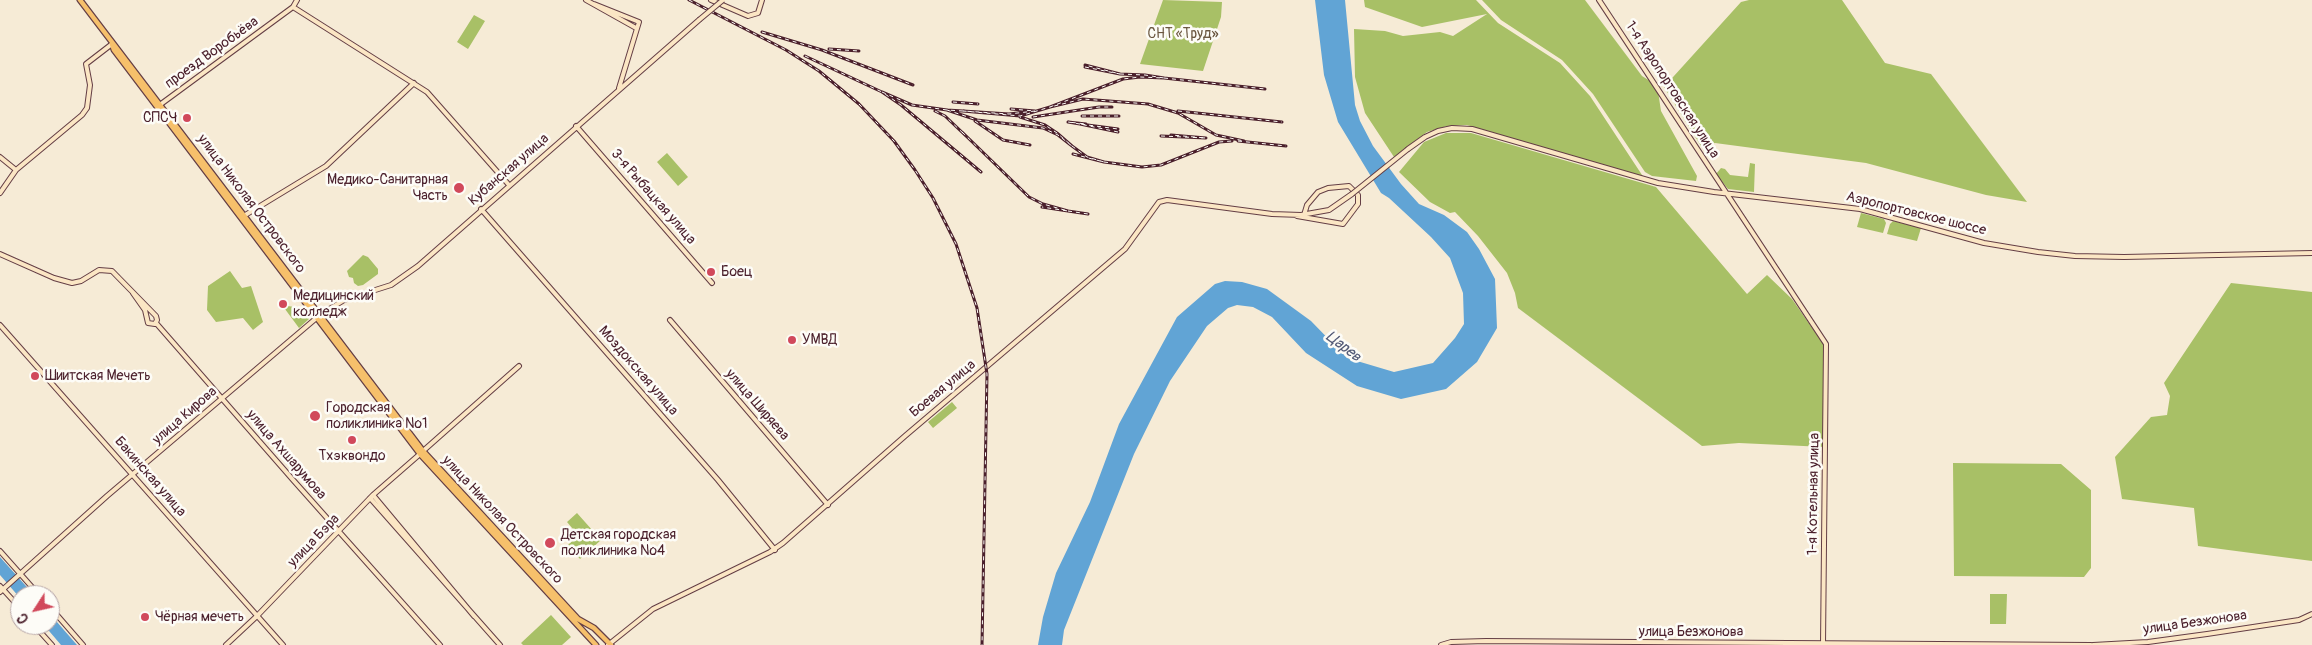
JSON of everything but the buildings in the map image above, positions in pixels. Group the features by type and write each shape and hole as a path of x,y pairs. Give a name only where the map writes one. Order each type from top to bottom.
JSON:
{"main road":[{"name":"улица Николая Островского","path":"80,0 112,44 114,50 159,106 422,452 596,645"},
{"name":"проезд Воробьёва","path":"159,106 293,7 298,0"},
{"path":"586,0 639,22 618,90"},
{"path":"711,0 736,13 748,16 754,15 760,10 762,0"},
{"name":"Кубанская улица","path":"318,317 344,300 397,281 418,266 576,126 723,0"},
{"name":"1-я Аэропортовская улица","path":"1600,0 1826,344"},
{"path":"293,7 427,92 509,185"},
{"path":"0,193 16,170 82,115 87,108 90,84 86,64 112,44"},
{"path":"242,217 326,166 414,83"},
{"name":"3-я Рыбацкая улица","path":"576,126 712,283"},
{"name":"Аэропортовское шоссе","path":"1295,215 1312,214 1333,208 1408,148 1438,131 1452,128 1467,129 1633,177 1726,194 1814,202 1860,209 1984,243 2057,254 2124,257 2312,253"},
{"path":"0,157 16,170"},
{"path":"1295,215 1344,224 1359,199 1353,188 1349,186 1334,187 1318,192 1307,205 1304,215"},
{"name":"Боевая улица","path":"609,644 653,608 775,550 904,436 1125,249 1159,202 1168,200 1295,215"},
{"name":"Моздокская улица","path":"481,209 718,480 775,550"},
{"path":"1312,214 1314,220"},
{"path":"0,254 54,278 72,282 81,281 100,270 112,271 157,317 156,323 149,324 146,319 145,310 133,293"},
{"path":"146,319 153,314"},
{"name":"улица Кирова","path":"2,588 20,575 133,474 318,317"},
{"name":"улица Ширяева","path":"670,320 828,505"},
{"name":"улица Ахшарумова","path":"156,323 440,645"},
{"name":"Бакинская улица","path":"0,325 283,645"},
{"name":"1-я Котельная улица","path":"1823,645 1826,344"},
{"name":"улица Бэра","path":"226,645 257,616 371,497 520,366"},
{"path":"371,497 500,645"},
{"path":"0,551 30,585"},
{"name":"улица Николая Островского","path":"528,568 578,619 592,627 609,644"},
{"name":"улица Безжонова","path":"1441,645 1451,642 1486,641 1823,645 2043,643 2092,645 2148,642 2299,620 2312,614"},
{"path":"60,619 83,645"},
{"path":"584,632 586,624"},
{"path":"584,632 592,627"},
{"path":"43,635 52,645"}],"green space":[{"name":"СНТ «Труд»","path":"1163,0 1222,2 1221,17 1203,71 1140,64"},
{"path":"1364,0 1476,0 1498,23 1560,63 1590,96 1644,178 1467,125 1447,126 1427,132 1394,157 1365,113 1355,77 1354,29 1385,31 1403,36 1440,32 1453,36 1487,14 1422,27 1365,7"},
{"path":"1482,0 1585,0 1642,76 1650,81 1658,91 1661,111 1697,176 1696,181 1652,176 1645,172 1593,94 1562,60 1501,20"},
{"path":"1749,0 1842,0 1885,63 1931,74 2027,202 1986,195 1866,163 1715,143 1701,146 1664,87 1741,2"},
{"path":"474,15 485,21 468,49 457,42"},
{"path":"1446,133 1471,133 1656,187 1747,294 1767,275 1792,299 1824,345 1825,447 1739,443 1702,446 1518,308 1515,293 1507,273 1478,236 1455,212 1450,213 1430,202 1399,172 1424,142"},
{"path":"667,153 688,177 678,186 657,162"},
{"path":"1750,163 1755,164 1754,192 1728,189 1716,174 1721,168 1725,169 1730,175 1748,177"},
{"path":"1861,213 1884,219 1886,223 1883,233 1857,227"},
{"path":"1893,221 1921,228 1917,241 1887,234"},
{"path":"363,255 368,257 378,269 378,274 363,285 358,286 354,283 353,278 349,277 347,271"},
{"path":"230,271 242,288 251,286 263,322 253,330 243,318 216,322 207,310 208,286"},
{"path":"2231,283 2312,292 2312,561 2198,546 2194,508 2122,499 2115,457 2151,417 2167,415 2170,396 2164,383"},
{"path":"282,305 300,308 309,319 299,328"},
{"path":"952,402 957,408 933,428 928,422"},
{"path":"1953,463 2061,464 2091,490 2091,568 2084,577 1954,576"},
{"path":"577,513 601,540 580,559 568,545 578,535 567,522"},
{"path":"1990,594 2007,594 2006,624 1990,624"},
{"path":"551,615 571,637 562,645 523,645 521,643"}],"water":[{"path":"1315,0 1345,0 1355,105 1360,121 1373,146 1401,184 1419,204 1444,215 1467,232 1479,249 1495,279 1497,328 1477,362 1446,389 1401,399 1357,386 1306,353 1272,317 1253,307 1237,305 1228,308 1207,326 1170,381 1134,454 1064,630 1062,645 1038,645 1043,617 1056,573 1090,502 1119,424 1177,317 1215,284 1225,281 1242,282 1267,289 1311,321 1347,358 1394,372 1433,363 1455,338 1464,324 1463,293 1450,258 1431,237 1389,198 1381,193 1338,122 1324,75"},
{"path":"0,557 25,585 10,586 0,575"},
{"path":"60,625 77,645 61,645 52,635 60,635"}],"railway":[{"path":"689,0 786,50 819,71 859,104 894,141 915,170 933,198 956,244 977,308 987,374 982,645"},
{"path":"762,32 822,50 913,85"},
{"path":"829,49 859,51"},
{"path":"805,56 882,92"},
{"path":"1085,65 1120,74 1085,67"},
{"path":"1120,74 1164,78 1140,77 1123,79 1050,107 1083,99 1148,104 1178,113 1216,135 1244,141"},
{"path":"1164,78 1265,89"},
{"path":"947,110 912,105 882,92 901,105 981,172"},
{"path":"953,102 978,104"},
{"path":"1011,109 1035,111 1009,114 963,111 1020,116 1050,107"},
{"path":"1033,117 1099,107 1112,107"},
{"path":"963,111 947,110 977,120 1043,128 1058,135 1072,146 1057,133 1045,125 1020,117"},
{"path":"935,111 945,116 966,136"},
{"path":"1178,111 1282,122"},
{"path":"1082,116 1119,116"},
{"path":"975,121 1003,140 1030,145"},
{"path":"1080,124 1068,122 1086,124"},
{"path":"1118,129 1080,124 1118,132"},
{"path":"962,132 1029,197 1043,204 1068,211 1042,207"},
{"path":"1161,136 1206,138 1171,135"},
{"path":"1104,162 1142,167 1161,165 1219,142 1232,141"},
{"path":"1238,141 1286,146"},
{"path":"1072,146 1087,157 1104,162 1073,154"},
{"path":"1068,211 1088,214"}],"place":[{"name":"СПСЧ","path":"187,118"},
{"name":"Медико-Санитарная Часть","path":"459,188"},
{"name":"Боец","path":"711,272"},
{"name":"Медицинский колледж","path":"283,304"},
{"name":"УМВД","path":"792,340"},
{"name":"Шиитская Мечеть","path":"35,376"},
{"name":"Городская поликлиника №1","path":"315,416"},
{"name":"Тхэквондо","path":"352,440"},
{"name":"Детская городская поликлиника №4","path":"550,543"},
{"name":"Чёрная мечеть","path":"145,617"}],"water label":[{"name":"Царев","path":"1343,347"}]}
